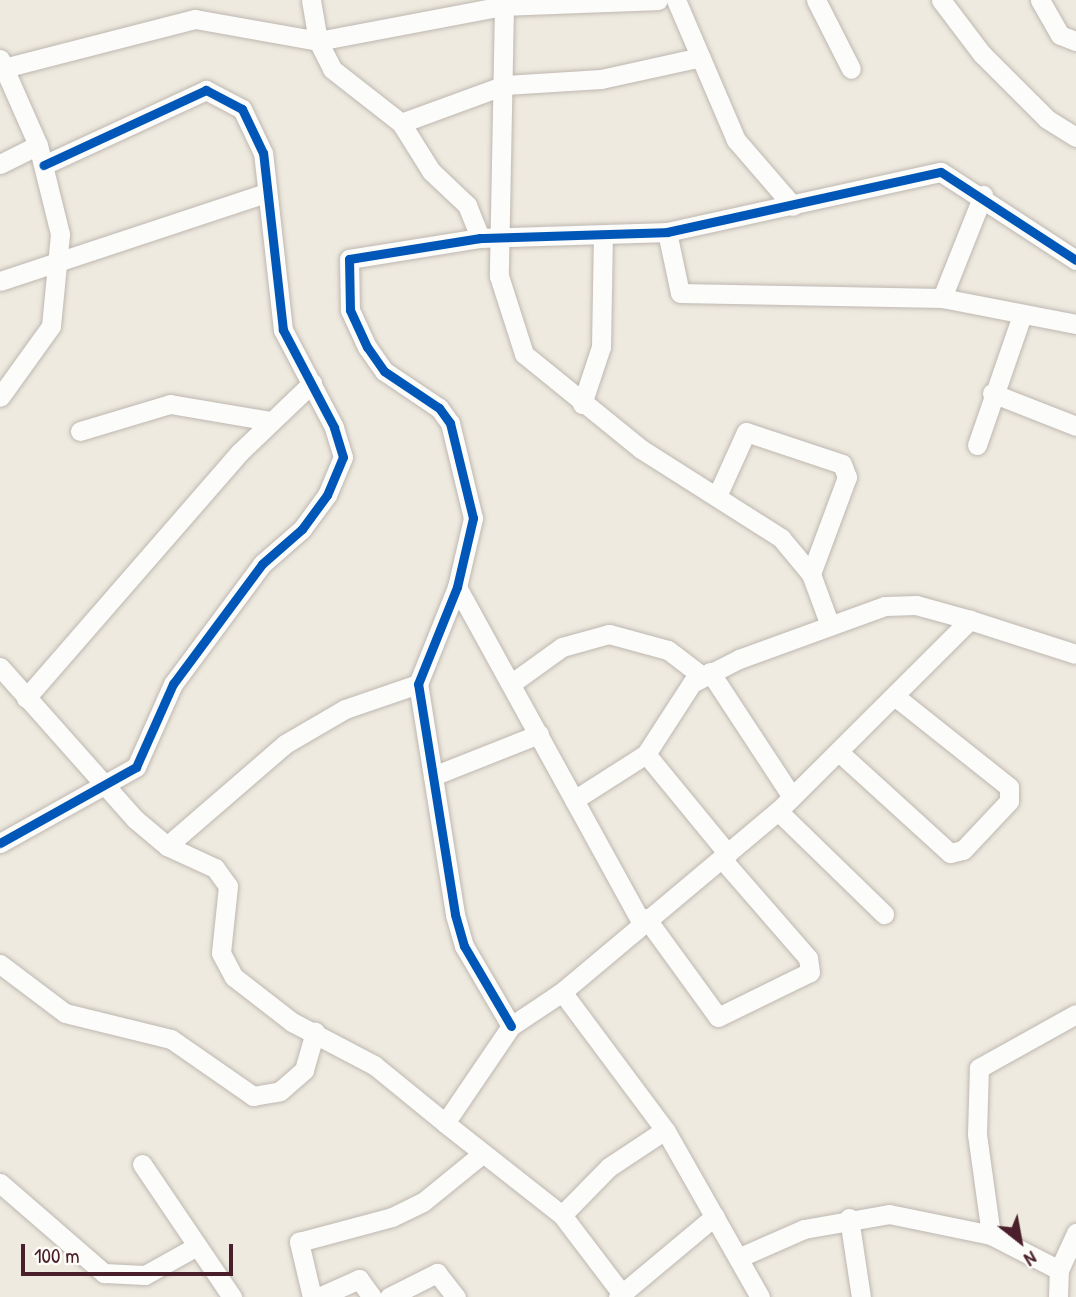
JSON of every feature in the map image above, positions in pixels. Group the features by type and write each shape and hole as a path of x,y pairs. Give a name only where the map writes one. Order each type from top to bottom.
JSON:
{"street":[{"path":"311,0 318,41 346,84 401,122 431,171 467,205 490,237"},
{"path":"0,397 51,326 59,258 56,207 44,164 2,65 195,19 318,41 504,6 562,1 658,0"},
{"path":"676,0 736,140 793,206"},
{"path":"816,0 851,69"},
{"path":"941,0 982,54 1047,119 1076,136"},
{"path":"1040,0 1060,35 1076,41"},
{"path":"504,6 505,85 490,237 503,300 524,354 582,404 781,538 811,574 829,623"},
{"path":"401,122 505,85 601,79 701,57"},
{"path":"0,843 135,766 173,684 262,564 302,529 338,474 340,441 276,304 266,193 255,126 242,109 206,90 44,164"},
{"path":"0,164 38,145"},
{"path":"511,1026 464,946 418,684 457,587 472,518 450,424 439,408 384,371 350,310 346,277 349,259 362,253 490,237 603,237 667,233 941,172 982,195 1076,260"},
{"path":"0,281 59,258 266,193"},
{"path":"942,299 982,195"},
{"path":"667,233 680,293 942,299 1021,318 1076,324"},
{"path":"582,404 601,347 603,237"},
{"path":"977,445 992,393 1021,318"},
{"path":"26,698 271,421 312,383"},
{"path":"992,393 1076,426"},
{"path":"80,430 170,404 271,421"},
{"path":"717,496 747,432 842,464 848,477 811,574"},
{"path":"457,587 574,800 644,920 718,1017 810,972 808,958 725,857 646,754"},
{"path":"574,800 646,754 686,691 706,674 829,623 906,606 970,620 1076,654"},
{"path":"445,1122 511,1026 562,992 644,920 725,857 785,804 897,698 970,620"},
{"path":"512,683 562,647 609,634 668,650 706,674 785,804 884,914"},
{"path":"0,667 104,782 167,846 200,858 228,886 221,953 234,977 315,1032 374,1065 562,1215 620,1296 715,1216"},
{"path":"167,846 285,744 345,709 418,684"},
{"path":"840,753 950,853 963,850 1009,801 1009,787 897,698"},
{"path":"433,776 538,734"},
{"path":"0,964 65,1013 171,1039 253,1096 279,1091 304,1070 315,1032"},
{"path":"562,992 665,1130 761,1297"},
{"path":"991,1235 977,1135 979,1068 1076,1014"},
{"path":"562,1215 609,1167 665,1130"},
{"path":"312,1297 299,1242 402,1212 483,1153"},
{"path":"142,1164 195,1247 232,1297"},
{"path":"0,1183 104,1273 145,1275 195,1247"},
{"path":"738,1258 777,1238 849,1218 912,1217 991,1235 1059,1270"},
{"path":"849,1218 860,1297"},
{"path":"1058,1297 1059,1270 1076,1233"},
{"path":"389,1297 437,1273 456,1297"},
{"path":"320,1297 359,1279 372,1297"}],"cycle path":[{"path":"0,843 136,767 173,684 262,564 302,529 327,495 343,457 334,427 283,330 263,153 242,109 206,90 44,165"},
{"path":"511,1026 464,946 455,914 418,684 457,587 473,518 450,423 439,408 384,371 367,347 350,310 349,259 480,238 667,232 941,172 1076,260"}]}
